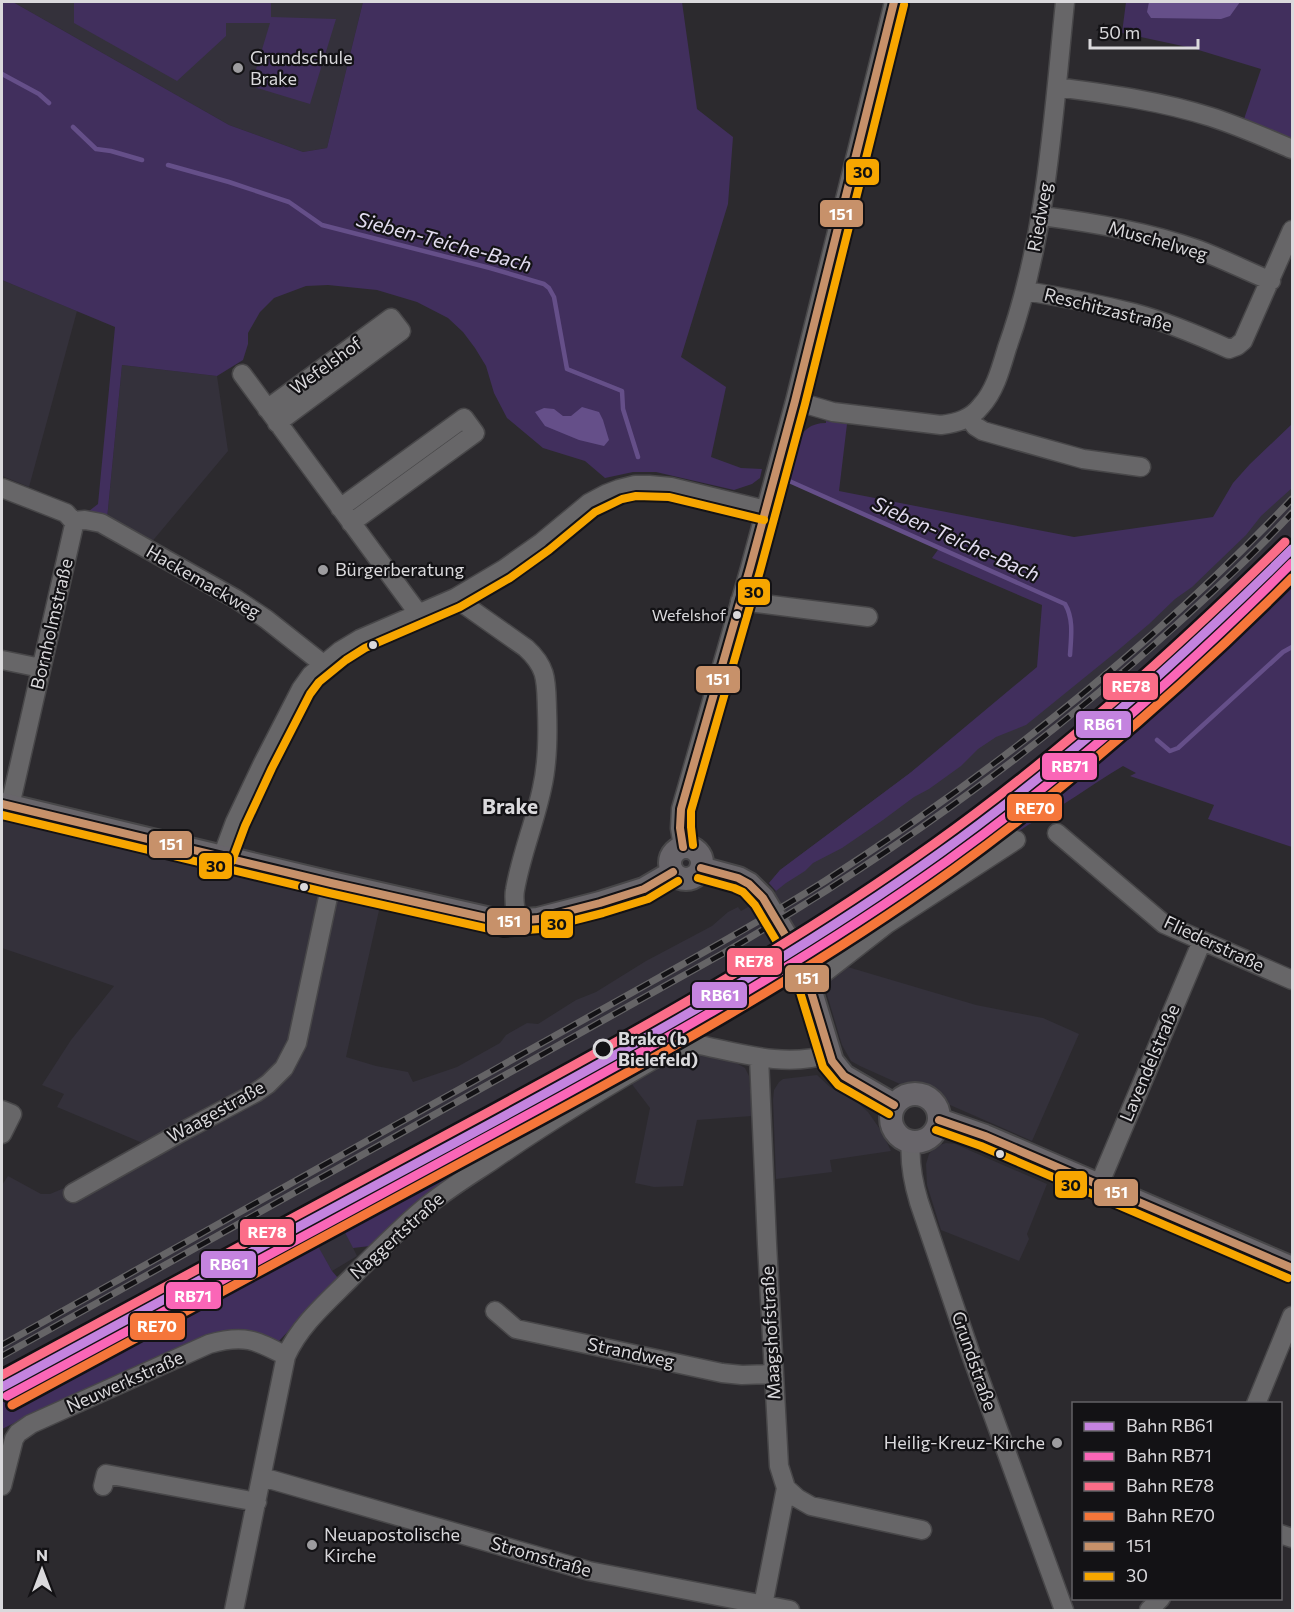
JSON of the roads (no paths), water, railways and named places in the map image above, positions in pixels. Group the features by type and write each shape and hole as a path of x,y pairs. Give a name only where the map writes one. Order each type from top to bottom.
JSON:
{"main road":[{"path":"6,805 494,921 517,922 538,919 626,895 673,872"},
{"path":"690,848 700,857 701,868 694,877 689,879 679,877 673,872 671,858 677,850 690,848"},
{"path":"701,868 738,878 749,884 763,898 799,956 810,984 830,1054 837,1069 844,1076 894,1105"},
{"path":"909,1094 918,1094 934,1103 939,1120 937,1128 927,1139 911,1142 897,1135 893,1128 891,1112 901,1098 909,1094"},
{"path":"939,1120 985,1136 1293,1268"}],"street":[{"path":"683,848 680,828 681,809 795,401 894,2"},
{"name":"Riedweg","path":"969,417 981,407 993,388 1026,291 1042,216 1052,141 1065,2"},
{"path":"1057,87 1177,107 1241,127 1293,149"},
{"name":"Muschelweg","path":"1042,216 1108,226 1163,239 1200,251 1271,281"},
{"name":"Reschitzastraße","path":"1026,291 1098,304 1136,314 1170,324 1229,349 1243,341 1293,230"},
{"name":"Wefelshof","path":"391,318 401,331 272,416 391,318"},
{"path":"242,374 418,614"},
{"path":"795,401 833,412 929,424 956,423 969,417 975,426 983,431 1083,459 1141,467"},
{"path":"340,508 464,418 470,426 475,433 351,523"},
{"path":"222,857 235,822 291,706 311,675 340,651 360,639 455,598 504,569 543,542 589,504 619,489 642,485 672,487 766,510"},
{"path":"2,488 60,510 70,516 73,521"},
{"name":"Hackemackweg","path":"73,521 85,520 100,523 236,599 266,619 323,664"},
{"name":"Bornholmstraße","path":"6,805 74,531 73,521"},
{"path":"455,598 531,652 542,666 546,681 548,735 546,768 515,891 517,922"},
{"path":"740,601 868,617"},
{"path":"2,660 41,668"},
{"name":"Fliederstraße","path":"1057,833 1164,924 1293,980"},
{"path":"810,984 887,924 1016,840"},
{"name":"Waagestraße","path":"73,1193 255,1092 268,1084 284,1068 297,1043 331,883"},
{"name":"Lavendelstraße","path":"1099,1185 1202,941"},
{"name":"Naggertstraße","path":"234,1611 286,1356 302,1328 375,1253 421,1210 572,1108 681,1045 695,1044 781,1060 798,1061 830,1054"},
{"name":"Maagshofstraße","path":"759,1057 779,1466 786,1488 763,1605"},
{"path":"2,1110 12,1114 2,1134"},
{"name":"Grundstraße","path":"911,1142 912,1174 920,1206 977,1373 1064,1611"},
{"name":"Strandweg","path":"495,1311 516,1329 722,1373 774,1374"},
{"path":"1257,1402 1293,1316"},
{"name":"Neuwerkstraße","path":"2,1486 7,1445 31,1424 209,1344 232,1339 251,1340 286,1356"},
{"path":"103,1486 106,1474 257,1502"},
{"name":"Stromstraße","path":"262,1477 589,1571 790,1611"},
{"path":"786,1488 811,1506 922,1530"},
{"path":"1149,1611 1160,1600"}],"waterway":[{"name":"Sieben-Teiche-Bach","path":"2,74 39,94 49,103"},
{"name":"Sieben-Teiche-Bach","path":"73,127 96,149 142,160"},
{"name":"Sieben-Teiche-Bach","path":"168,165 289,202 322,225 544,284 554,297 567,369 622,391 623,409 638,457"},
{"name":"Sieben-Teiche-Bach","path":"787,480 1065,604 1071,622 1070,655"},
{"name":"Sieben-Teiche-Bach","path":"1157,740 1170,751 1178,748 1283,652 1292,647"}],"railway":[{"path":"2,1345 701,954 825,881 950,796 1070,704 1185,605 1292,499"},
{"path":"2,1356 722,954 842,881 957,802 1068,718 1189,613 1292,513"}],"rail line":[{"name":"RE78","path":"2,1375 579,1063 819,922 934,844 1027,774 1116,700 1285,542"},
{"name":"RB61","path":"2,1387 583,1073 704,1004 824,931 940,853 1033,783 1166,669 1292,549"},
{"name":"RB71","path":"7,1396 592,1080 832,939 947,861 1038,792 1126,719 1210,643 1292,563"},
{"name":"RE70","path":"12,1405 601,1087 721,1019 839,947 954,869 1086,766 1171,693 1292,578"}],"place":[{"name":"Grundschule Brake","path":"238,68"},
{"name":"Bürgerberatung","path":"323,570"},
{"name":"Wefelshof","path":"737,615"},
{"name":"Brake (b Bielefeld)","path":"603,1049"},
{"name":"Heilig-Kreuz-Kirche","path":"1057,1443"},
{"name":"Neuapostolische Kirche","path":"312,1545"}],"district":[{"name":"Brake","path":"510,807"}]}
